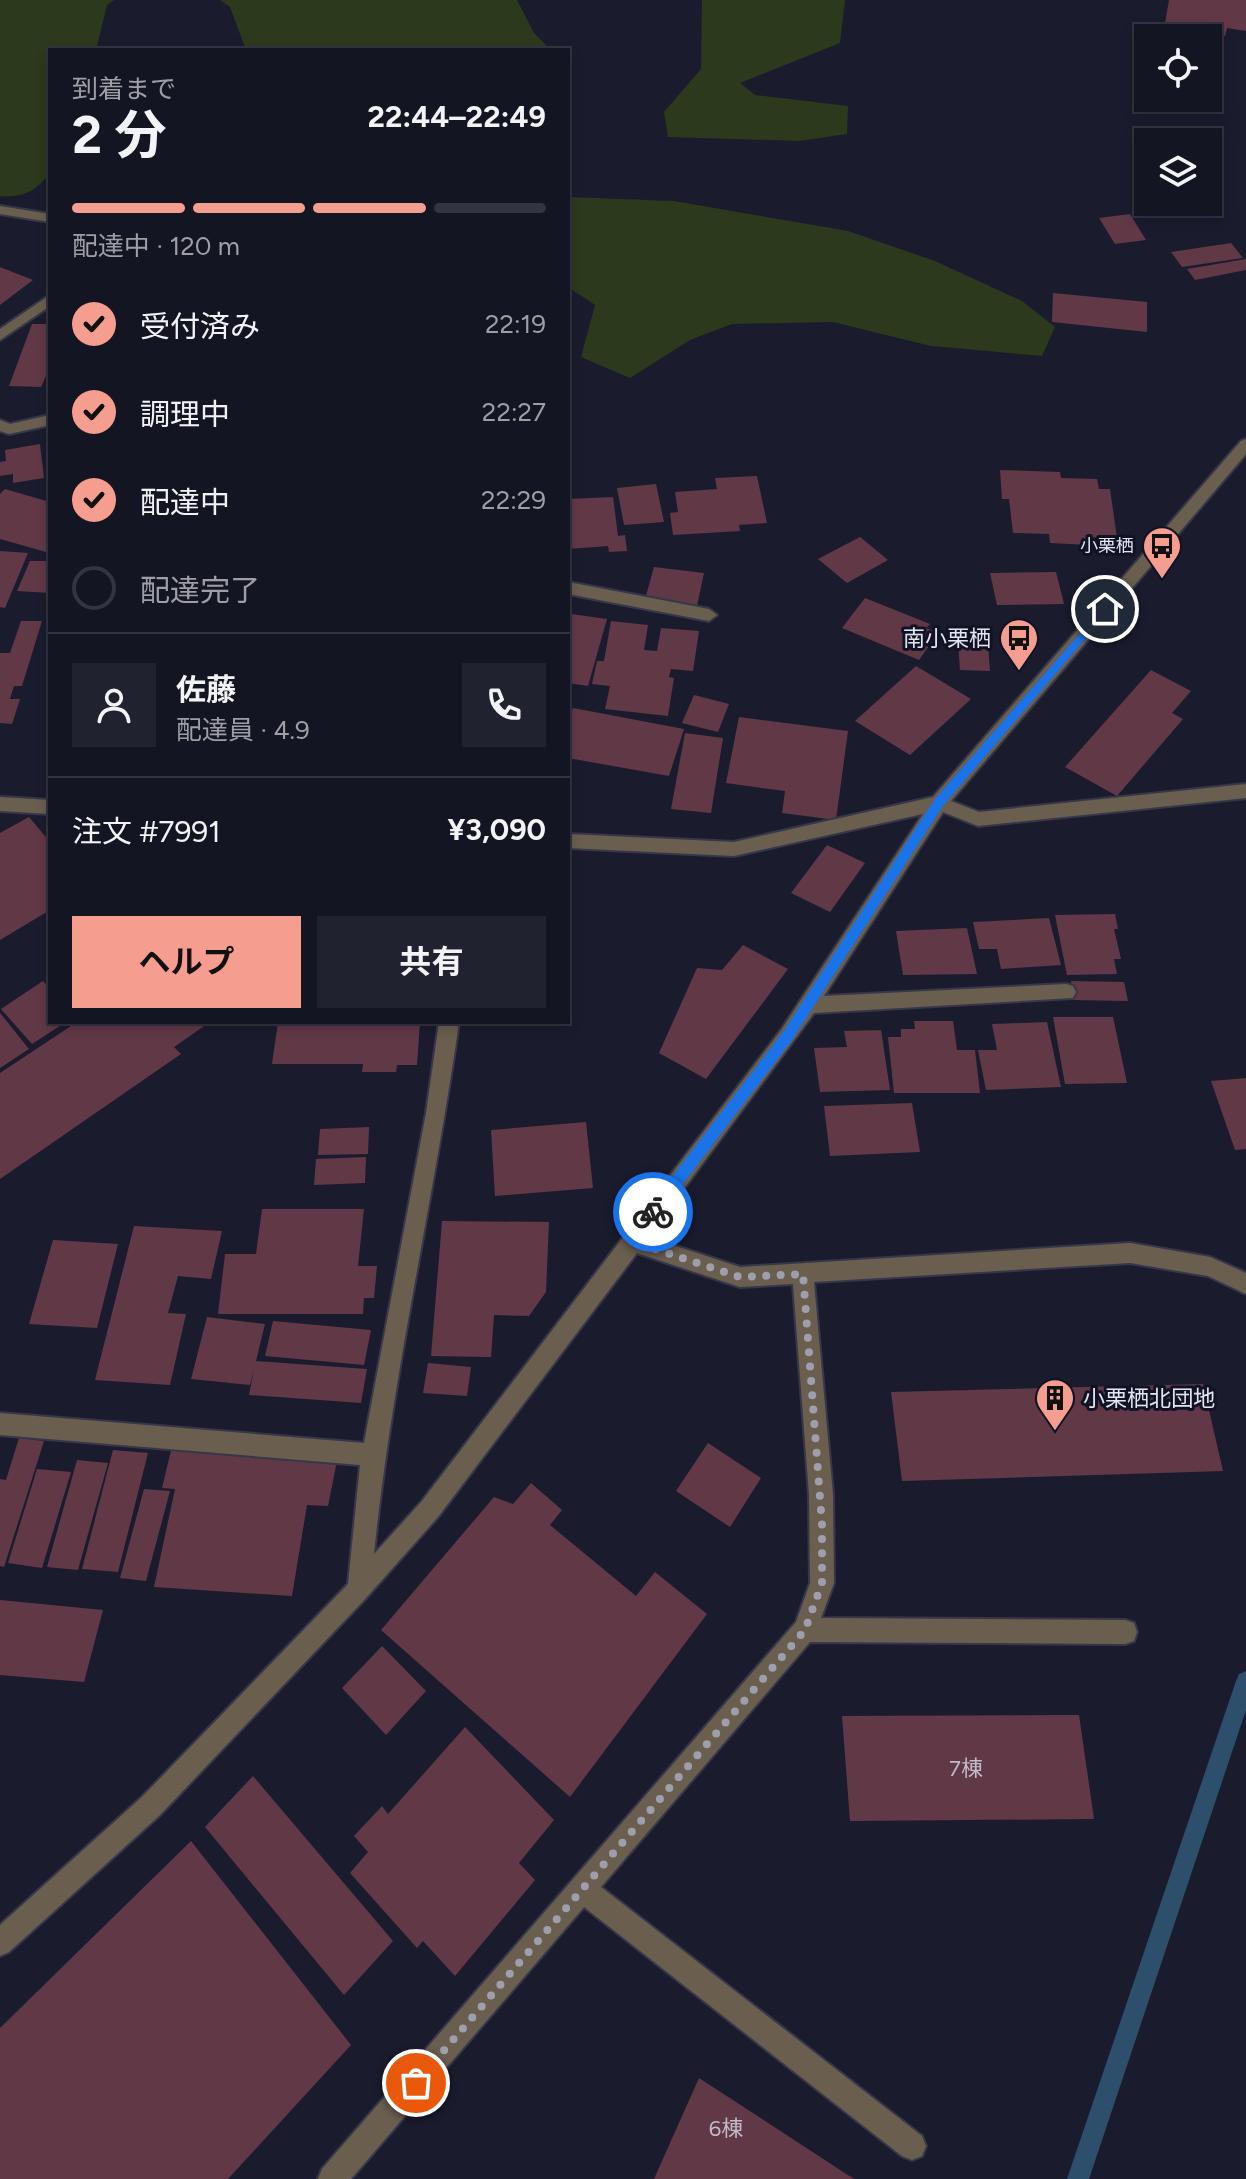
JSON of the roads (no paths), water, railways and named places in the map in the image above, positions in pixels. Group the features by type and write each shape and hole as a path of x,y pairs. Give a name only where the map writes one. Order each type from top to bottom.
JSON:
{"street":[{"path":"0,210 48,218"},
{"path":"0,336 48,300"},
{"path":"0,425 9,429 48,420"},
{"path":"0,1943 151,1806 359,1589 430,1509 788,1036 939,803 1246,444"},
{"path":"570,588 709,615"},
{"path":"570,841 734,849 939,803 978,819 1246,791"},
{"path":"0,804 48,807"},
{"path":"808,1005 1066,992"},
{"path":"359,1589 373,1455 449,1024"},
{"path":"631,1241 740,1277 1130,1253 1210,1267 1246,1284"},
{"path":"332,2179 805,1630 822,1583 822,1524 803,1274"},
{"path":"0,1424 373,1455"},
{"path":"805,1630 1125,1632"},
{"path":"583,1890 912,2146"}],"waterway":[{"path":"1078,2179 1246,1681"}],"place":[{"name":"小栗栖","path":"1162,580"},
{"name":"南小栗栖","path":"1019,672"},
{"name":"小栗栖北団地","path":"1055,1432"}]}
